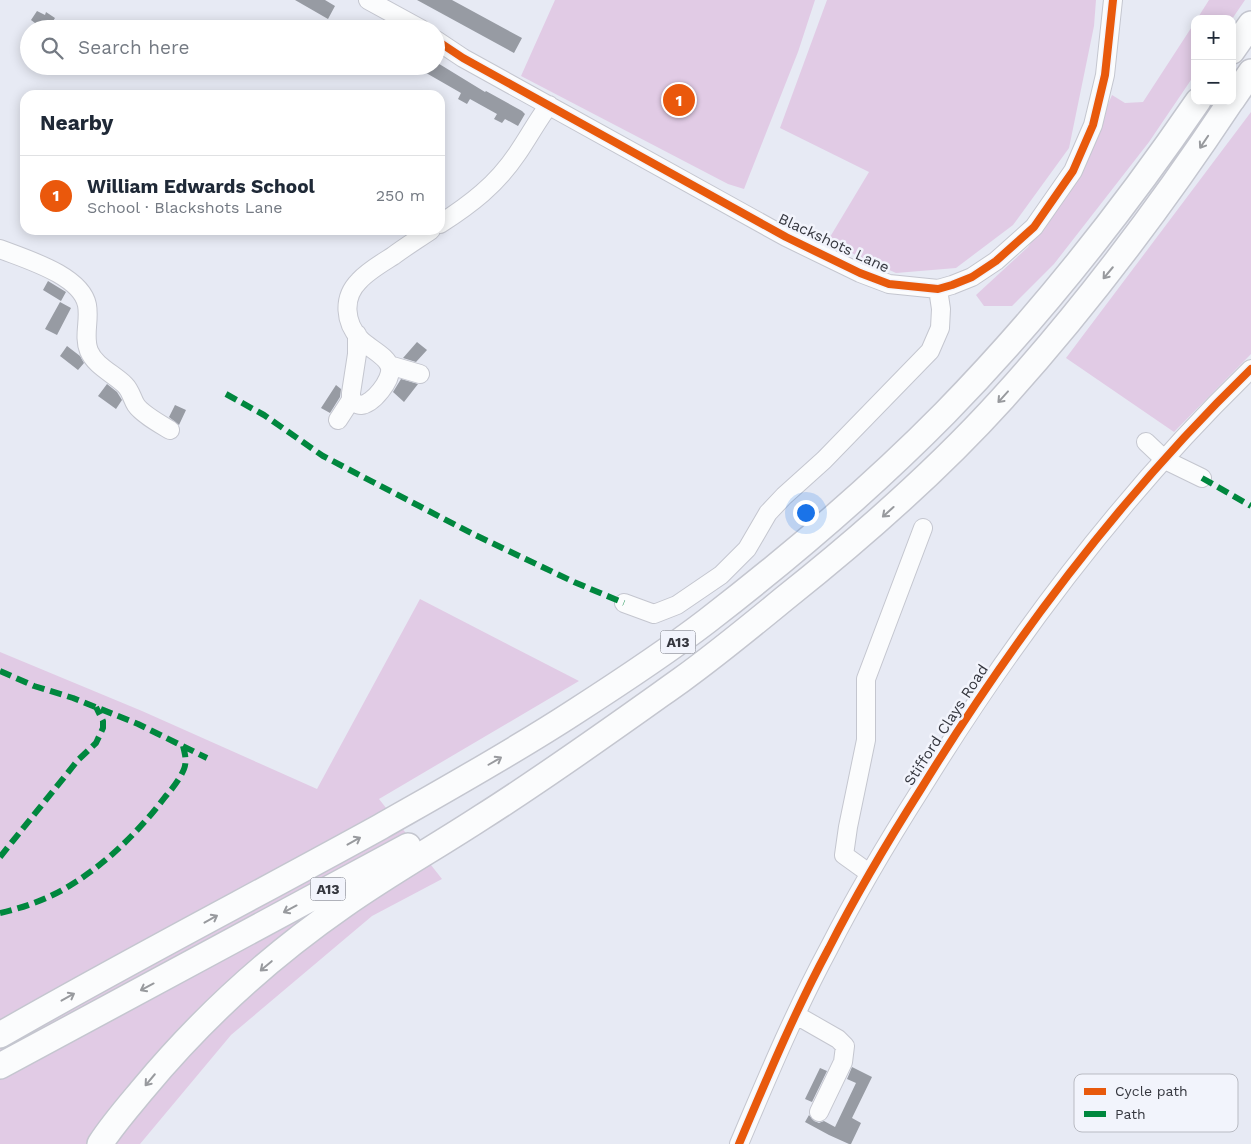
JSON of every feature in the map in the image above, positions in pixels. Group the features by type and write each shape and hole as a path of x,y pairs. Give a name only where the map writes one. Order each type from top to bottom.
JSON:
{"highway":[{"path":"1236,45 1251,24"},
{"name":"A13","path":"1236,95 1251,72"},
{"name":"A13","path":"0,1035 320,860 515,749 651,661 745,592 847,506 945,413 994,360 1088,248 1195,105"},
{"name":"A13","path":"0,1066 508,789 650,701 721,649 819,571 901,500 1003,397 1114,266 1199,150 1229,105"},
{"path":"100,1144 112,1125 156,1073 216,1010 265,966 317,924 368,889 537,781 650,701"},
{"path":"0,1030 26,1020"}],"street":[{"path":"368,0 405,20"},
{"name":"Blackshots Lane","path":"445,46 463,58 777,232 860,273 889,284 938,289 952,286 972,277 996,261 1034,227 1073,171 1093,125 1106,75 1113,0"},
{"path":"445,221 472,202 494,183 516,156 549,105"},
{"path":"420,374 389,365 357,334 349,321 347,312 349,297 358,281 424,235"},
{"path":"0,249 52,270 82,293 87,303 86,340 90,353 97,362 125,386 136,406 170,430"},
{"path":"624,602 654,614 677,605 721,574 747,550 768,513 824,460 930,351 940,328 941,309 938,289"},
{"path":"338,420 351,400 357,354 357,334"},
{"path":"351,400 363,405 370,401 389,378 389,365"},
{"name":"Stifford Clays Road","path":"739,1144 779,1049 828,949 869,873 952,738 1054,592 1091,546 1165,460 1228,391 1251,370"},
{"path":"1146,442 1165,460 1202,478"},
{"path":"869,873 844,855 866,740 866,679 923,528"},
{"path":"796,1015 838,1039 845,1046 843,1062 819,1112"}],"shaded area":[{"path":"555,0 815,0 798,52 744,189 728,184 521,76"},
{"path":"827,0 1096,0 1094,26 1069,148 1013,225 956,268 896,273 827,242 869,172 780,128"},
{"path":"1209,0 1245,0 1235,15 1200,15"},
{"path":"1191,28 1191,80 1149,142 1054,264 1012,306 984,306 976,295 1028,247 1080,169 1112,95 1125,103 1143,102"},
{"path":"1251,112 1251,354 1174,432 1066,358"},
{"path":"420,599 579,681 379,799 442,879 372,916 231,1035 140,1144 0,1144 0,652 142,711 317,789"}],"building":[{"path":"295,0 325,0 335,6 328,19"},
{"path":"417,0 452,0 522,38 514,53"},
{"path":"37,11 45,15 46,12 55,18 54,20 31,20"},
{"path":"445,68 525,114 518,126 505,119 502,123 494,119 497,114 470,99 467,104 458,99 461,93 430,75 445,75"},
{"path":"48,281 66,292 61,301 43,290"},
{"path":"60,302 71,308 57,335 45,329"},
{"path":"417,342 427,350 416,362 403,358"},
{"path":"67,346 80,356 84,363 78,370 60,356"},
{"path":"401,379 418,384 404,402 393,392"},
{"path":"107,384 117,392 122,400 116,409 98,396"},
{"path":"336,385 341,389 340,397 330,413 321,408"},
{"path":"175,405 186,410 179,425 169,417"},
{"path":"852,1067 872,1077 852,1118 861,1123 851,1144 849,1144 805,1122 809,1115 814,1121 819,1123 824,1121 835,1127 856,1083 847,1079"},
{"path":"820,1068 827,1071 812,1102 805,1099"}],"marked path":[{"path":"226,394 264,415 323,456 473,534 574,582 624,603"},
{"path":"1202,478 1251,506"},
{"path":"0,671 34,686 73,698 138,724 207,758"},
{"path":"0,857 78,760 96,743 103,728 103,721 96,707"},
{"path":"0,913 47,898 74,883 112,855 145,821 178,780 185,763 183,746"}],"cycle path":[{"path":"445,46 463,58 786,237 860,273 889,284 938,289 972,277 996,261 1034,227 1073,171 1093,125 1105,75 1113,0"},
{"path":"739,1144 793,1020 840,928 885,848 957,733 994,677 1073,569 1159,466 1204,416 1251,369"}],"place":[{"name":"William Edwards School","path":"679,100"}]}
